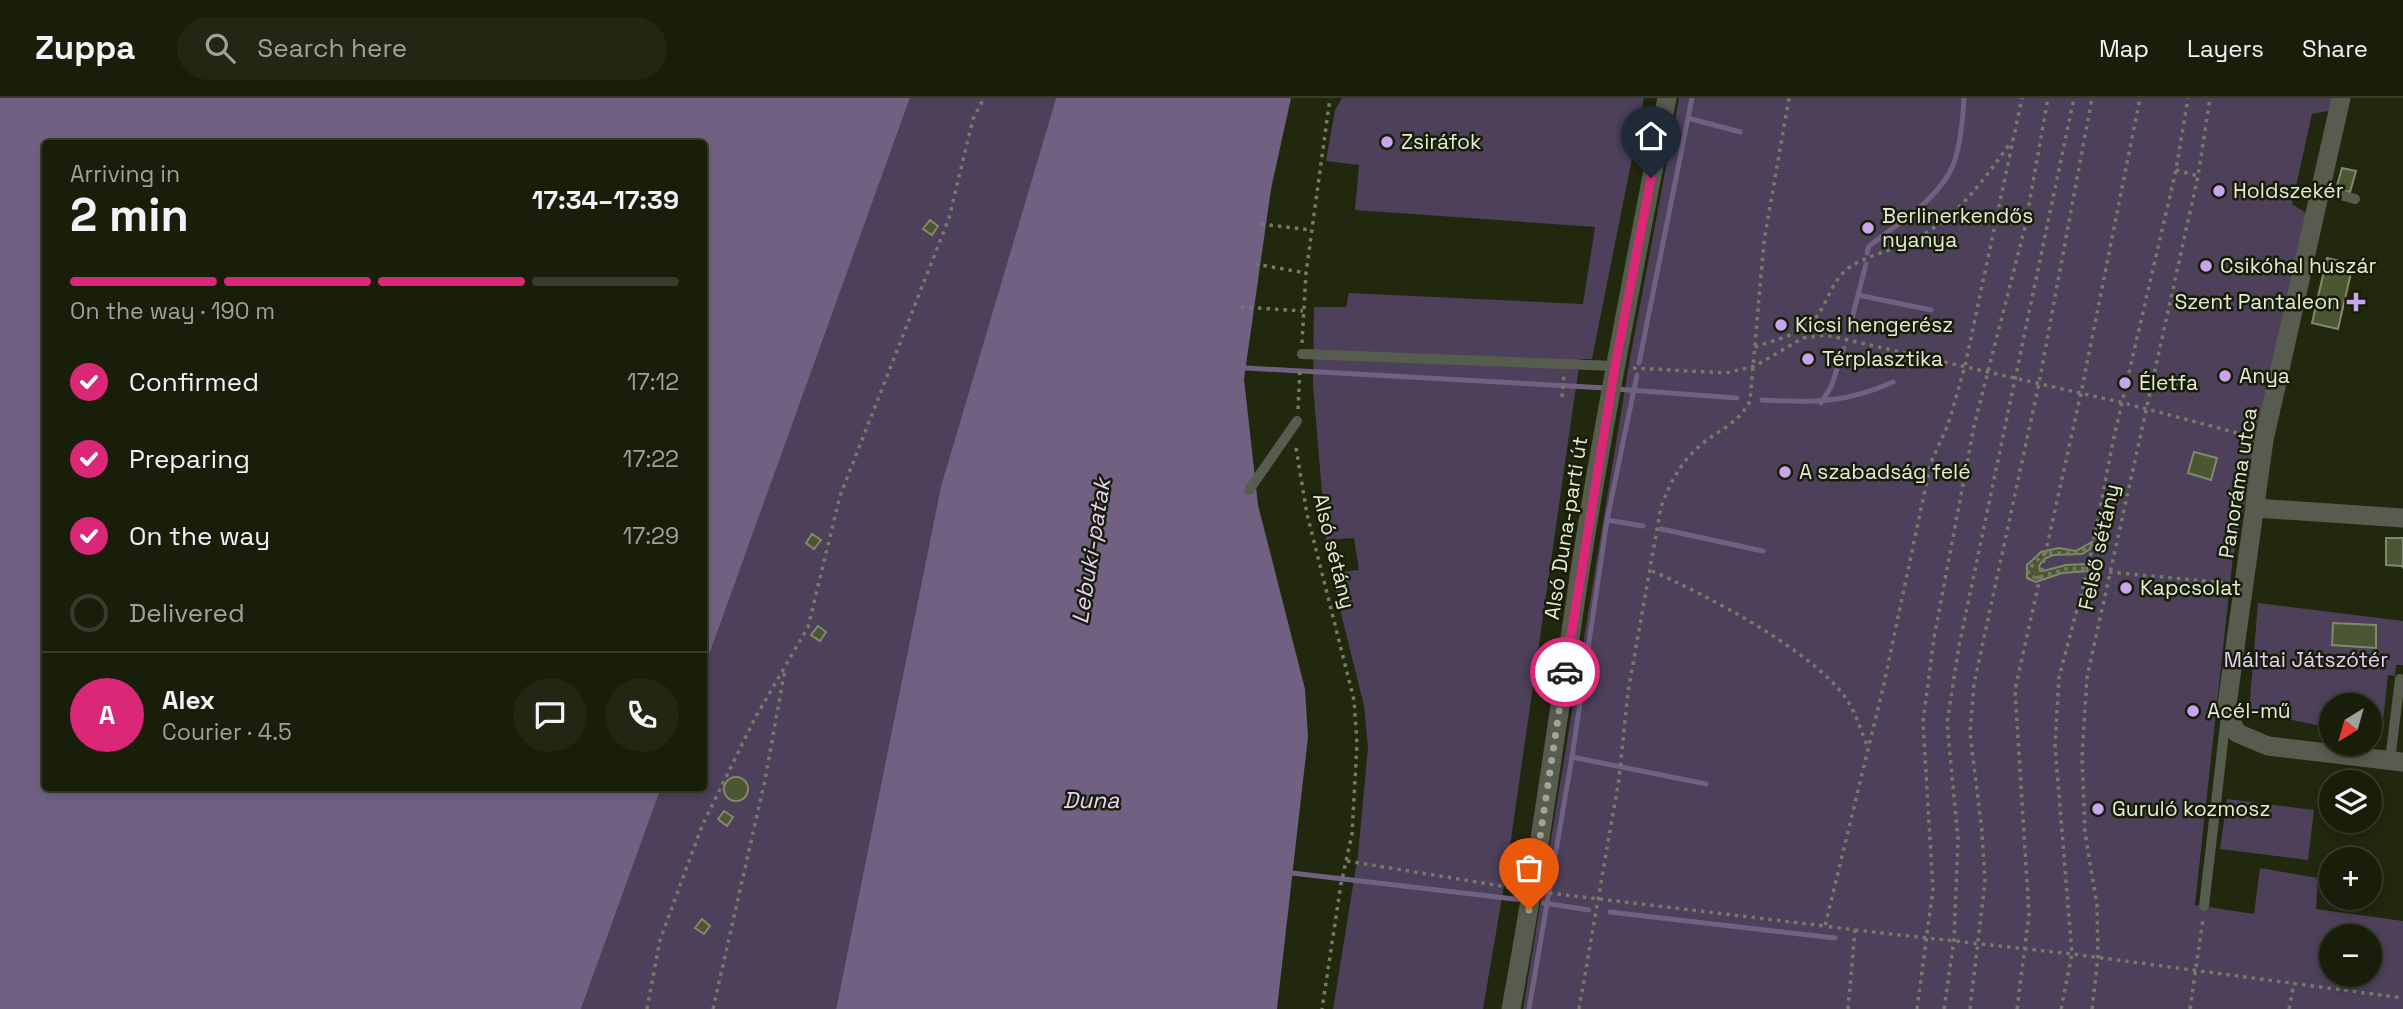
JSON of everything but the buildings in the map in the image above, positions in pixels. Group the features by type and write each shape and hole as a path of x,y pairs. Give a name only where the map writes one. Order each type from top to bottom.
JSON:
{"street":[{"name":"Alsó Duna-parti út","path":"1511,1009 1542,892 1581,569 1613,381 1667,98"},
{"name":"Panoráma utca","path":"2226,712 2264,440 2341,98"},
{"path":"2255,508 2403,517"},
{"path":"2226,712 2238,733 2252,742 2268,747 2396,761"}],"lane":[{"path":"2322,190 2355,198"},
{"path":"1302,354 1613,381"},
{"path":"1249,490 1297,421"},
{"path":"2396,761 2400,679"},
{"path":"2204,906 2226,712"}],"path":[{"path":"646,1009 660,940 702,826 755,718 808,627 840,496 949,218 973,119 984,98"},
{"name":"Alsó sétány","path":"1322,1009 1341,884 1352,834 1357,744 1354,700 1307,514 1296,457 1306,273 1331,98"},
{"path":"1579,1009 1619,779 1628,692 1661,507 1670,482 1688,457 1744,413 1750,401 1764,241 1789,98"},
{"path":"1917,1009 1933,889 1923,722 1934,638 1974,426 2025,227 2048,98"},
{"path":"1944,1009 1954,940 1958,839 1947,723 1959,646 2074,98"},
{"path":"1970,1009 1980,943 1985,882 1970,733 1973,684 2039,383 2092,98"},
{"path":"2017,1009 2029,914 2015,690 2081,393 2140,98"},
{"path":"2061,1009 2072,954 2055,746 2059,677 2087,568 2176,170 2189,98"},
{"name":"Felső sétány","path":"2092,1009 2098,957 2097,905 2085,833 2081,757 2087,677 2198,176 2210,98"},
{"path":"1825,926 1900,614 1931,462 1948,425 1965,366 2021,99"},
{"path":"1755,347 1811,324 1838,279 1850,266 1906,244 1953,215 1978,187 2014,138"},
{"path":"2176,170 2198,176"},
{"path":"1261,224 1311,230"},
{"path":"1255,264 1306,273"},
{"path":"1241,307 1303,311"},
{"path":"1644,368 1705,374 1726,373 1755,366 1803,338 1826,335 2124,403 2264,440"},
{"path":"1562,396 1563,377"},
{"path":"2087,568 2065,569 2036,578 2031,578 2028,573 2042,555 2053,552 2077,553 2092,545"},
{"path":"1651,571 1721,605 1808,662 1846,699 1868,749"},
{"path":"2109,572 2245,585"},
{"path":"713,1009 765,780 785,666"},
{"path":"1347,862 1599,900 2026,948 2403,998"},
{"path":"2190,1009 2204,906"},
{"path":"1848,1009 1855,930"},
{"path":"2289,1009 2294,983"}],"green space":[{"path":"910,98 1056,98 941,486 836,1009 581,1009 660,791 707,791 707,661"},
{"path":"1342,98 1644,98 1592,359 1580,359 1506,874 1483,1009 1333,1009 1358,855 1368,747 1364,706 1331,573 1359,570 1354,538 1326,540 1313,385 1314,307 1346,307 1349,293 1583,304 1595,227 1355,210 1359,165 1326,161 1335,110"},
{"path":"1679,98 2334,98 2333,110 2312,114 2292,204 2309,215 2233,557 2195,905 2254,914 2260,868 2318,878 2316,909 2403,921 2403,1009 1523,1009 1630,358"},
{"name":"Máltai Játszótér","path":"2258,603 2403,621 2403,665 2396,665 2395,676 2388,675 2382,730 2382,693 2319,693 2319,726 2249,711"},
{"path":"2227,799 2314,810 2308,860 2220,849"}],"water":[{"path":"0,98 910,98 707,661 707,140 42,140 42,791 660,791 581,1009 0,1009"},
{"name":"Duna","path":"1056,98 1291,98 1271,189 1244,379 1258,505 1305,689 1308,737 1277,1009 836,1009 941,486"}],"waterway":[{"path":"1639,363 1692,98"},
{"path":"1867,253 1869,246 1929,199 1948,176 1958,147 1964,98"},
{"path":"1688,118 1740,132"},
{"path":"1849,330 1866,264"},
{"path":"1858,295 1931,310"},
{"path":"1821,403 1831,387 1844,348"},
{"path":"1246,368 1606,388"},
{"path":"1529,1009 1572,757 1607,520 1637,375"},
{"path":"1762,400 1845,398 1893,382"},
{"path":"1616,389 1737,398"},
{"path":"1607,520 1643,526"},
{"path":"1661,529 1763,551"},
{"path":"1572,757 1706,784"},
{"path":"1292,873 1523,900"},
{"path":"1544,903 1589,910"},
{"path":"1610,912 1835,938"}],"way so far":[{"path":"1529,910 1565,672"}],"place":[{"name":"Zsiráfok","path":"1387,142"},
{"name":"Holdszekér","path":"2219,191"},
{"name":"Berlinerkendős nyanya","path":"1868,228"},
{"name":"Csikóhal huszár","path":"2206,266"},
{"name":"Szent Pantaleon","path":"2356,302"},
{"name":"Kicsi hengerész","path":"1781,325"},
{"name":"Térplasztika","path":"1808,359"},
{"name":"Anya","path":"2225,376"},
{"name":"Életfa","path":"2125,383"},
{"name":"A szabadság felé","path":"1785,472"},
{"name":"Kapcsolat","path":"2126,588"},
{"name":"Acél-mű","path":"2193,711"},
{"name":"Guruló kozmosz","path":"2098,809"}],"route":[{"path":"1565,672 1615,366 1651,178"}],"water label":[{"name":"Lebuki-patak","path":"1091,551"}]}
